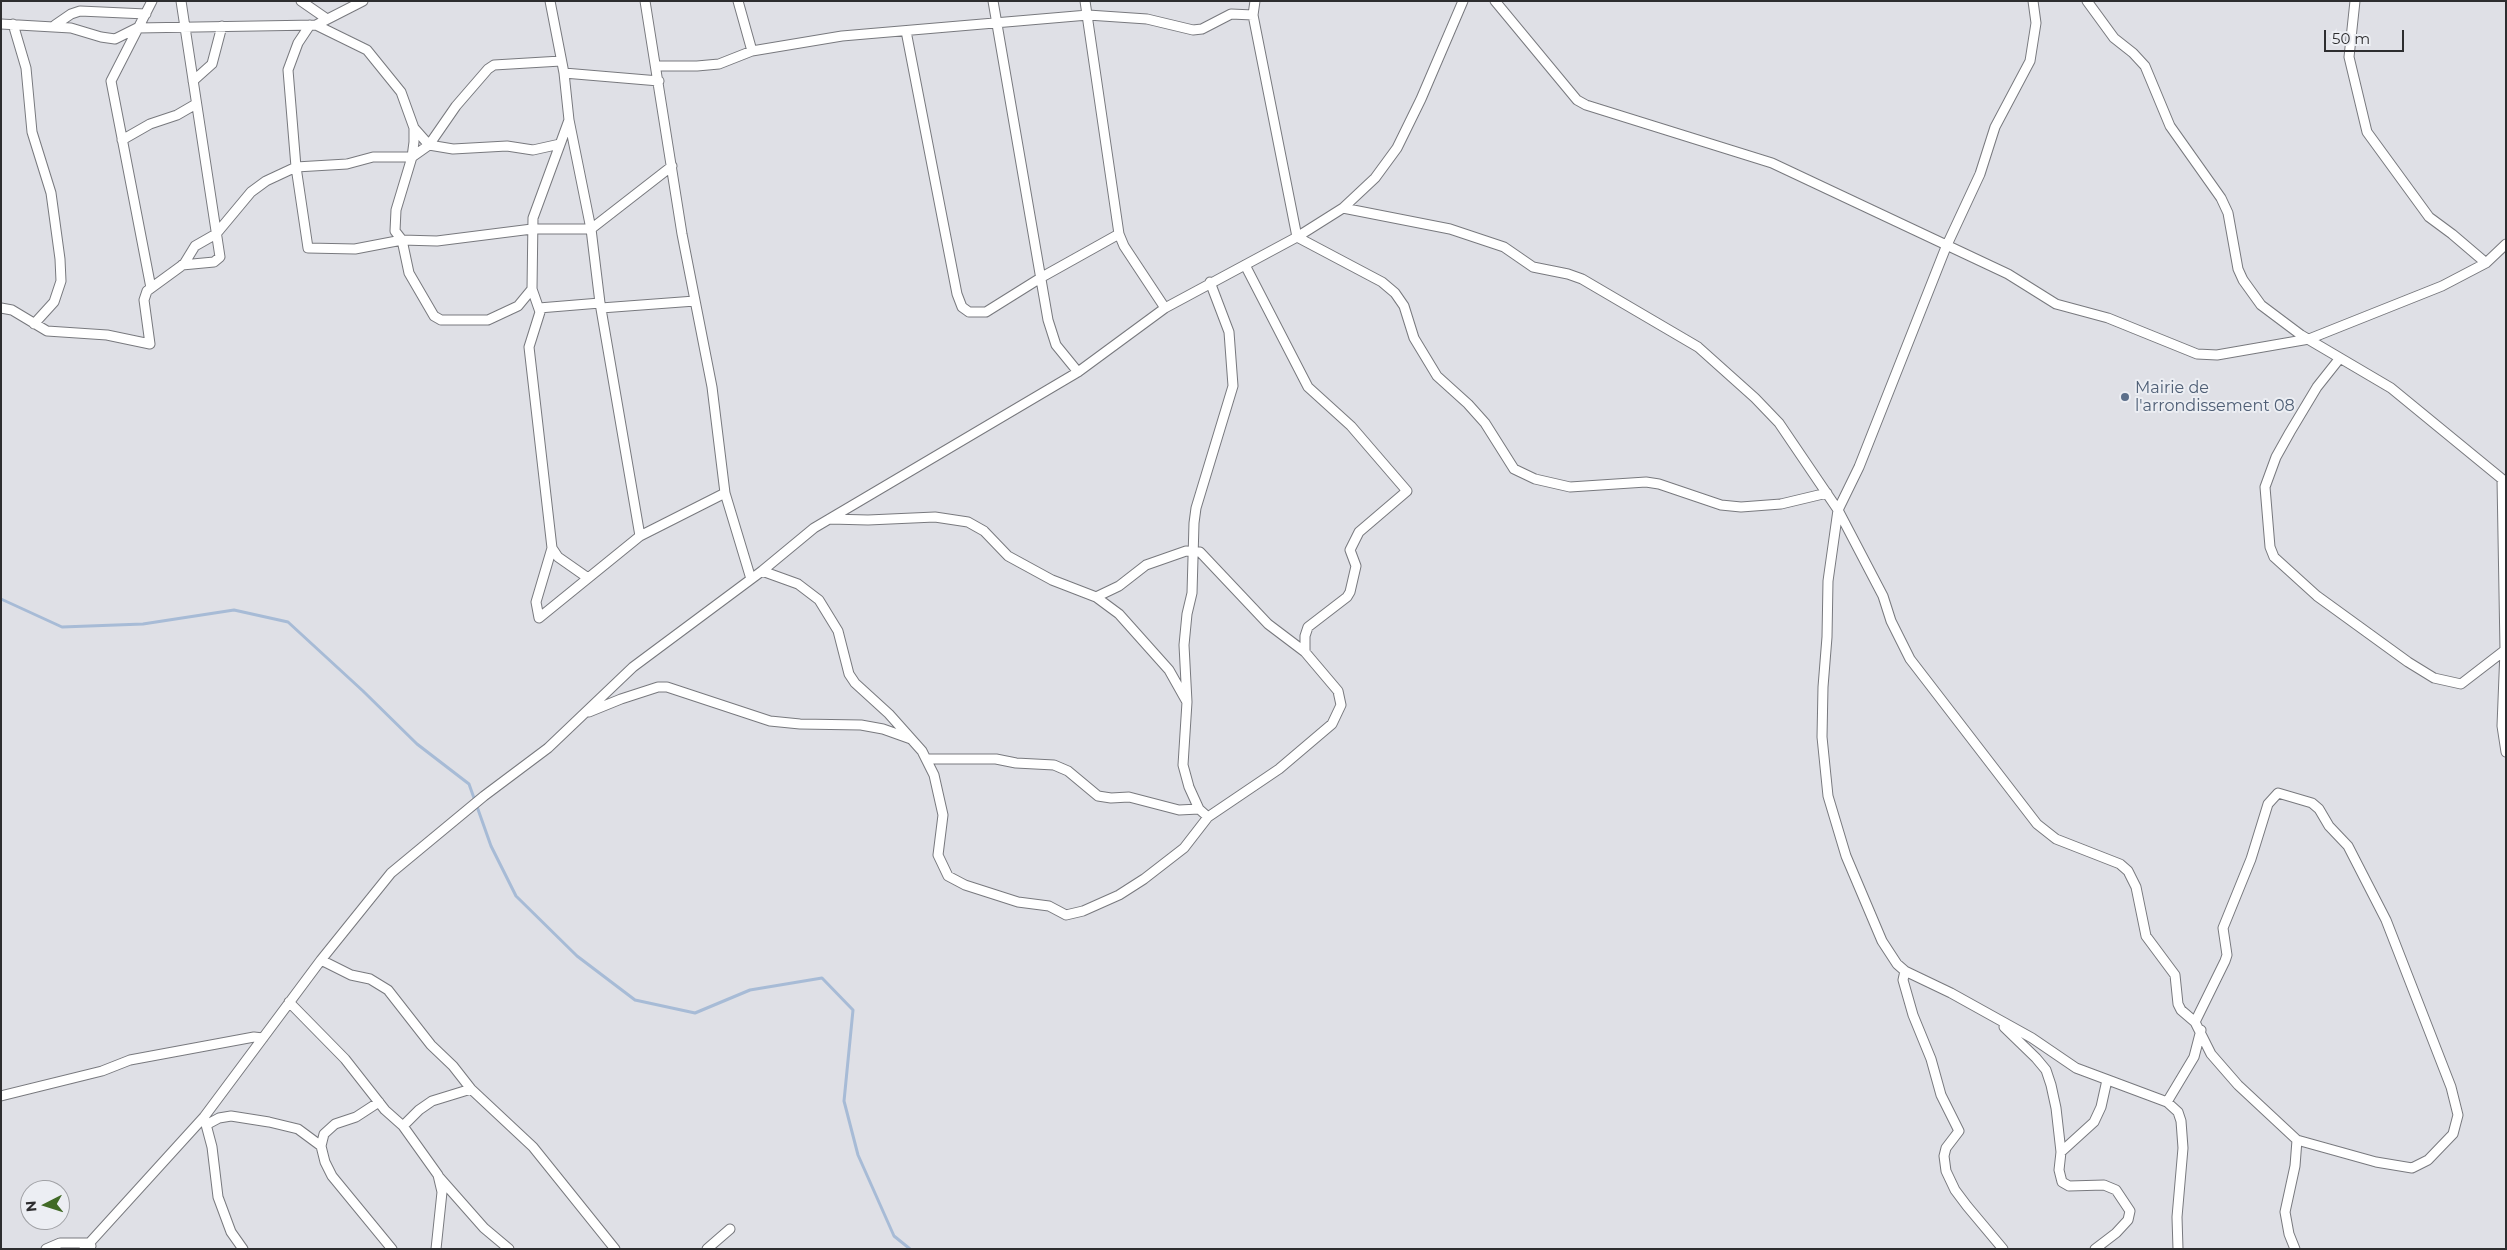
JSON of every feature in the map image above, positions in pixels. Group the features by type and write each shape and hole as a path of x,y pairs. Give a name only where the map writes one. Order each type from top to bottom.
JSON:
{"street":[{"path":"151,288 122,140 112,77 152,1"},
{"path":"181,1 219,250 218,260 182,265"},
{"path":"301,1 327,19"},
{"path":"1,24 55,25 81,30 110,39 120,37 137,28 313,25 363,1"},
{"path":"550,1 564,73 569,120 591,229 601,305 640,536"},
{"path":"645,1 695,301 712,388 725,493 751,579"},
{"path":"738,1 752,51"},
{"path":"993,1 1016,142 1052,335 1056,345 1078,372"},
{"path":"1086,1 1119,234 1124,246 1165,308"},
{"path":"1255,1 1252,15 1297,237"},
{"path":"46,1249 60,1243 88,1247 205,1121 321,960 391,873 484,796 548,748 634,668 762,571 814,528 1078,372 1165,308 1210,282 1297,237 1343,208 1375,178 1397,148 1421,100 1463,1"},
{"path":"1495,1 1577,100 1586,105 1772,163 1946,247 2008,274 2056,304 2108,318 2197,354 2225,354 2309,339 2442,286 2486,263 2506,244"},
{"path":"2033,1 2036,23 2030,61 1995,127 1980,174 1946,247 1859,467 1838,510 1828,581 1828,638 1823,687 1822,737 1828,796 1846,856 1882,941 1897,964 1905,971 1951,993 2032,1038 2076,1068 2166,1102 2178,1112 2182,1128 2183,1148 2177,1217 2178,1249"},
{"path":"2087,1 2114,38 2133,53 2145,66 2170,126 2220,198 2228,213 2238,269 2253,295 2271,314 2390,388 2502,478 2505,650 2502,726 2506,752"},
{"path":"2355,1 2349,56 2367,132 2428,217 2452,234 2486,263"},
{"path":"55,25 71,14 80,11 146,14"},
{"path":"657,66 719,64 752,51 814,40 1088,15 1147,20 1193,30 1202,28 1231,14 1252,15"},
{"path":"13,24 26,68 32,132 51,194 60,259 61,281 54,302 34,324"},
{"path":"313,25 364,47 371,54 380,67 398,86 414,128 429,145 453,149 507,146 533,150 560,144"},
{"path":"313,25 298,43 288,70 296,167 308,247 355,249 402,240 437,241 532,229 591,229 672,166"},
{"path":"193,81 212,64 222,26"},
{"path":"906,31 957,294 962,307 976,314 986,312 1042,276 1119,234"},
{"path":"1,299 4,308 53,332 107,335 150,344 144,300 151,288 182,265 197,245 216,234 252,192 266,181 296,167 342,165 373,157 412,158 429,145 456,106 488,69 494,66 561,61"},
{"path":"564,73 659,81"},
{"path":"122,140 150,124 177,115 196,104"},
{"path":"569,120 536,206 532,229 532,289 539,308 539,316 529,348 552,548 536,602 539,618 640,536 725,493"},
{"path":"414,128 412,158 396,216 396,233 402,240 409,273 429,309 439,319 488,320 518,306 532,289"},
{"path":"1343,208 1450,229 1504,247 1533,268 1568,274 1582,279 1698,348 1756,398 1779,423 1838,510 1883,596 1890,621 1910,659 2037,824 2056,839 2120,864 2133,877 2146,936 2172,968 2181,1010 2195,1022 2201,1030 2211,1054 2238,1085 2297,1140 2376,1162 2412,1168 2428,1160 2453,1134 2458,1115 2451,1087 2386,920 2348,846 2328,826 2319,809 2312,803 2278,793 2268,804 2251,859 2223,928 2227,956 2195,1022"},
{"path":"1297,237 1382,282 1395,293 1404,306 1414,338 1437,376 1468,404 1485,423 1499,443 1508,463 1520,473 1535,479 1570,487 1652,482 1721,505 1740,507 1781,504 1827,493"},
{"path":"1245,265 1308,386 1351,426 1408,491 1359,532 1350,550 1356,566 1350,592 1308,627 1305,636 1305,652"},
{"path":"1208,817 1199,809 1189,787 1183,765 1187,702 1184,645 1187,614 1192,593 1196,508 1219,438 1232,386 1229,332 1210,282"},
{"path":"539,308 695,301"},
{"path":"2340,358 2317,387 2290,432 2276,457 2265,487 2270,547 2274,557 2317,596 2408,662 2434,678 2461,684 2505,650"},
{"path":"830,519 868,520 935,517 968,522 984,532 1000,549 1015,560 1052,580 1096,597 1119,614 1169,670 1187,702"},
{"path":"552,548 558,557 588,578"},
{"path":"762,571 798,584 819,600 838,631 849,674 855,683 914,740 926,759 934,775 943,816 938,855 948,876 965,885 1018,902 1048,906 1066,915 1083,911 1119,895 1144,879 1184,848 1208,817 1279,769 1332,724 1338,714 1341,705 1338,691 1305,652 1268,624 1208,559 1194,550"},
{"path":"1096,597 1119,586 1146,565 1194,550"},
{"path":"584,714 621,699 658,687 667,687 770,720 800,724 861,725 883,729 914,740"},
{"path":"926,759 996,759 1016,763 1054,765 1068,771 1098,796 1111,798 1130,796 1179,810 1199,809"},
{"path":"321,960 351,975 370,979 388,990 432,1045 453,1066 471,1089 533,1147 615,1249"},
{"path":"1905,971 1903,980 1912,1015 1931,1059 1939,1088 1959,1131 1946,1148 1944,1156 1946,1171 1963,1200 2003,1249"},
{"path":"290,1002 345,1059 379,1102 403,1126 438,1175 484,1228 509,1249"},
{"path":"1997,1020 2046,1070 2056,1108 2061,1152 2059,1170 2062,1182 2069,1186 2104,1185 2116,1190 2130,1211 2128,1220 2116,1233 2095,1249"},
{"path":"2166,1102 2194,1057 2201,1030"},
{"path":"1,1096 102,1071 130,1060 254,1037 263,1038"},
{"path":"2061,1152 2094,1122 2101,1107 2107,1080"},
{"path":"403,1126 419,1110 432,1101 471,1089"},
{"path":"379,1102 356,1117 335,1124 324,1134 321,1146 325,1162 332,1176 392,1249"},
{"path":"205,1121 231,1116 269,1122 298,1129 321,1146"},
{"path":"205,1121 212,1147 218,1197 231,1232 243,1249"},
{"path":"2295,1249 2288,1234 2285,1212 2295,1166 2297,1140"},
{"path":"436,1249 442,1192 438,1175"},
{"path":"707,1249 730,1229"}],"waterway":[{"path":"1,599 62,627 143,624 234,610 288,622 417,744 469,784 491,846 516,896 577,956 635,1000 695,1013 750,990 822,978 853,1010 844,1101 858,1155 894,1236 910,1249"}],"place":[{"name":"Mairie de l'arrondissement 08","path":"2125,397"}]}
